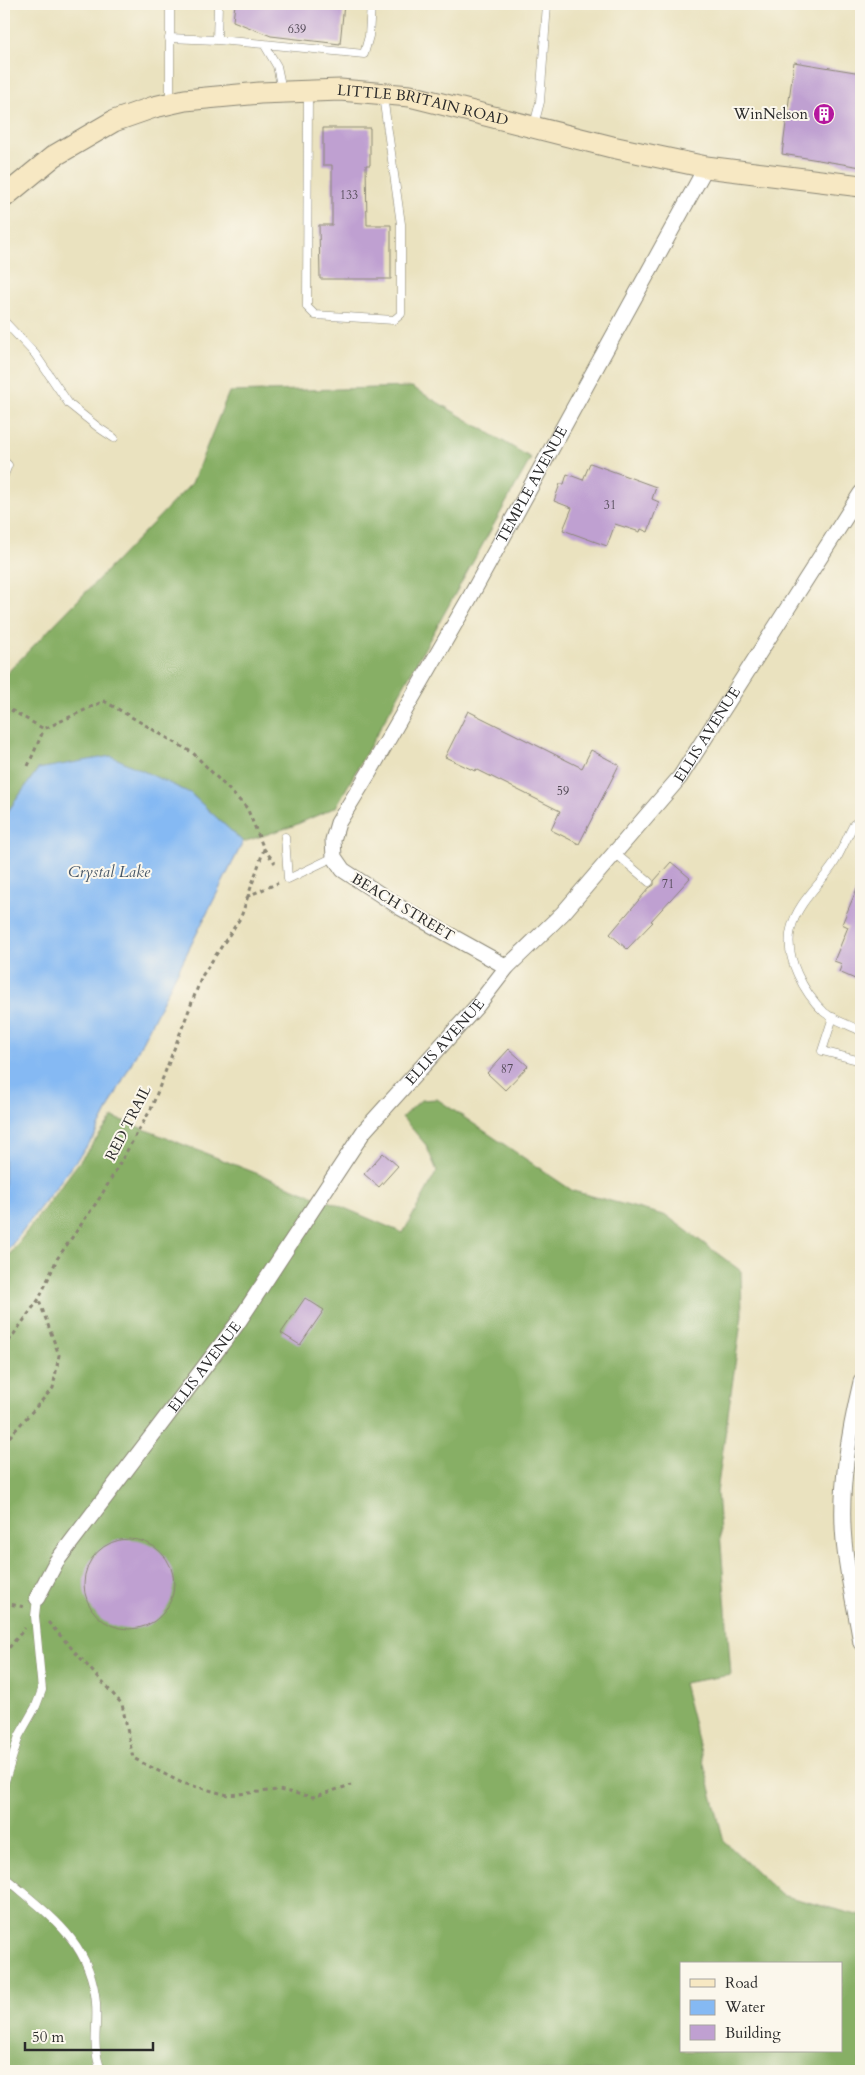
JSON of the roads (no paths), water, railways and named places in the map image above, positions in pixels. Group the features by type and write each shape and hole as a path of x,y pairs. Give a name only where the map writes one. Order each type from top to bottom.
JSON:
{"street":[{"name":"LITTLE BRITAIN ROAD","path":"4,197 54,156 114,121 154,107 195,99 283,92 340,90 410,96 612,147 706,167 861,186"},
{"name":"TEMPLE AVENUE","path":"334,857 333,840 338,823 469,599 706,167"},
{"name":"ELLIS AVENUE","path":"36,1608 56,1562 237,1324 364,1131 477,1006 507,967 563,913 680,776 861,493"},
{"name":"BEACH STREET","path":"334,857 343,870 401,908 507,967"},
{"path":"861,1382 854,1412 844,1481 844,1541 861,1644"}],"lane":[{"path":"170,4 170,104"},
{"path":"217,40 218,4"},
{"path":"169,38 217,40 364,54 371,4"},
{"path":"534,127 540,102 548,4"},
{"path":"264,44 277,66 283,92"},
{"path":"308,91 307,306 314,315 394,320 401,314 401,224 382,94"},
{"path":"4,321 35,354 69,404 114,438"},
{"path":"4,461 8,465 4,475"},
{"path":"861,826 854,824 832,865 804,900 791,928 789,945 796,972 810,995 825,1013 861,1031"},
{"path":"285,837 288,879 334,857"},
{"path":"615,853 649,882"},
{"path":"834,1018 822,1050 861,1061"},
{"path":"4,1784 19,1736 36,1706 42,1690 36,1608"},
{"path":"4,1873 7,1878 51,1915 70,1935 84,1956 94,1984 96,1998 94,2039 96,2059 100,2071"}],"water":[{"name":"Crystal Lake","path":"111,756 190,793 243,842 94,1137 4,1255 4,817 38,769"}],"place":[{"name":"WinNelson","path":"824,114"}]}
